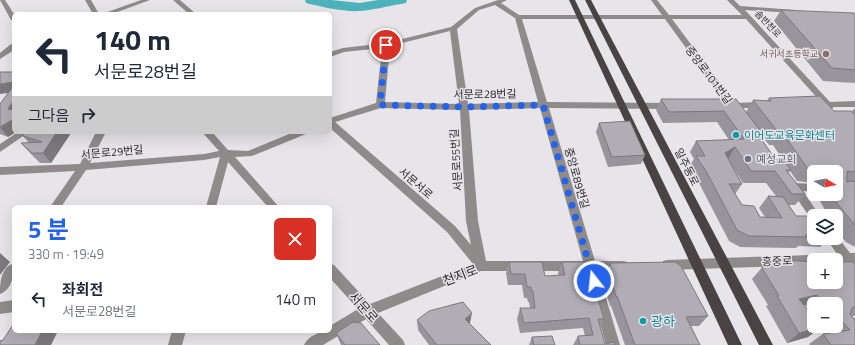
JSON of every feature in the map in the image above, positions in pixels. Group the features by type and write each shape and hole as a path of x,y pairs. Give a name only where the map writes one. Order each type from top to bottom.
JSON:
{"main road":[{"path":"572,0 735,345"},
{"name":"일주동로","path":"588,0 766,345"}],"street":[{"path":"2,0 12,17"},
{"path":"88,0 95,12"},
{"path":"111,12 148,0"},
{"path":"176,0 191,12"},
{"path":"332,54 343,50 386,45 453,28 477,9 504,0"},
{"name":"중앙로101번길","path":"654,0 741,117"},
{"name":"솜반천로","path":"730,0 748,17 839,116"},
{"path":"496,3 518,17 748,17"},
{"path":"738,8 800,12"},
{"name":"중앙로89번길","path":"518,17 613,345"},
{"name":"서문로55번길","path":"453,28 464,107 472,221 481,266"},
{"path":"380,105 386,45"},
{"path":"0,57 12,48"},
{"path":"804,105 855,104"},
{"name":"서문로28번길","path":"332,121 380,105 464,107 543,105 680,106"},
{"path":"718,106 772,105"},
{"name":"서문서로","path":"332,124 451,229 481,266"},
{"path":"0,149 21,134"},
{"path":"56,205 83,167 100,134"},
{"path":"209,134 272,205"},
{"path":"226,153 250,154 298,134"},
{"path":"212,205 226,153"},
{"name":"서문로29번길","path":"0,171 83,167 226,153"},
{"path":"807,186 791,183 810,209"},
{"path":"839,245 851,258 855,269"},
{"name":"홍중로","path":"696,264 851,258"},
{"path":"658,265 696,264"},
{"name":"천지로","path":"332,332 367,311 481,266 635,266"},
{"path":"0,288 12,271"},
{"name":"서문로","path":"332,271 398,345"},
{"path":"0,308 12,306"},
{"path":"175,345 178,333"},
{"name":"천지로","path":"311,345 331,333"}],"building":[{"path":"781,10 854,13 855,70 832,68"},
{"path":"0,72 12,72 12,82 0,84"},
{"path":"12,88 12,103 8,109 12,110 12,120 0,127 0,104"},
{"path":"820,96 834,111 851,111 855,115 855,172 847,171 847,182 855,181 855,225 835,201 843,201 843,165 807,165 807,168 782,132 778,132 753,100 771,101 769,98"},
{"path":"661,99 736,99 762,133 757,133 776,160 783,160 791,170 786,170 805,194 792,194 775,171 751,171 735,147 725,153 742,184 729,184 742,205 754,206 760,217 782,218 768,196 783,197 796,216 807,216 807,235 805,235 807,237 749,236 737,230 706,171 696,156 705,156 696,141 744,139 724,111 669,112"},
{"path":"630,121 645,155 612,157 599,123"},
{"path":"24,134 56,134 43,153 32,153 21,143 42,142 23,136"},
{"path":"783,260 807,262 807,289 843,289 843,262 852,262 855,264 855,307 852,308 850,314 855,319 855,345 831,345 823,334 843,333 843,331 850,330 843,322 843,297 819,297 817,295 799,299 807,309 807,331 799,333 762,268 766,263 779,263"},
{"path":"509,262 542,262 545,276 565,275 562,262 585,262 589,264 604,319 598,319 605,344 614,342 615,345 580,345 578,336 593,335 589,318 524,323 520,308 535,308 533,291 531,291 531,287 527,287 525,274 511,274"},
{"path":"675,262 681,266 708,316 686,317 700,345 635,345 607,269 612,263"},
{"path":"463,302 472,313 465,319 491,345 437,345 417,320 429,311"},
{"path":"353,322 361,323 380,345 345,345 336,333"},
{"path":"12,326 12,333 41,333 35,345 0,345 0,341 3,340"},
{"path":"552,336 555,345 534,345 532,337"}],"waterway":[{"path":"311,0 337,5 360,7 401,0"}],"place":[{"name":"서귀서초등학교","path":"826,54"},
{"name":"이어도교육문화센터","path":"736,135"},
{"name":"예성교회","path":"748,159"},
{"name":"광하","path":"643,321"}],"route":[{"path":"386,45 380,105 464,107 543,105 594,281"}]}
